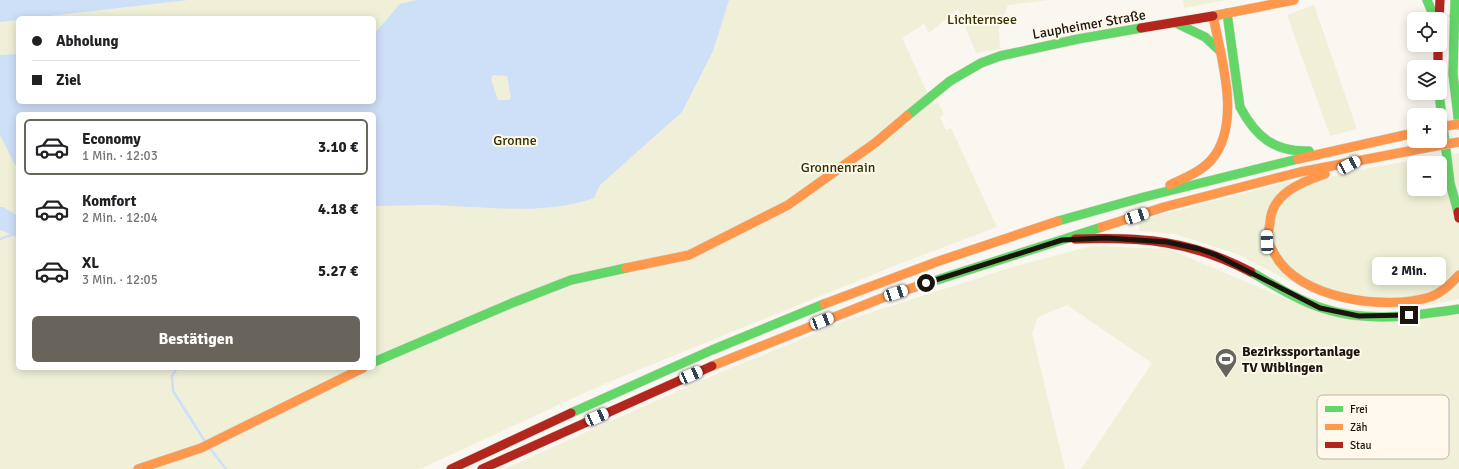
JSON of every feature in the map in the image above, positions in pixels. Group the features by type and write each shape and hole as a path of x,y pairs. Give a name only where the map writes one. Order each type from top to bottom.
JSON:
{"main road":[{"name":"Laupheimer Straße","path":"376,361 491,311 571,280 689,255 711,245 788,205 875,143 963,72 1000,56 1096,36 1176,23 1294,0"},
{"path":"1427,0 1432,12"},
{"path":"1439,12 1440,0"},
{"path":"1447,126 1459,124 1453,74 1457,13 1455,0"},
{"path":"1226,13 1240,107 1247,121 1256,133 1280,148 1292,151 1324,148 1337,150"},
{"path":"1145,197 1194,173 1213,158 1219,146 1227,124 1228,114 1213,16"},
{"path":"1176,23 1202,34 1211,40 1219,50"},
{"path":"1440,100 1450,183 1459,214"},
{"path":"451,469 598,400 781,322 978,248 1056,222 1145,197 1244,171 1407,135"},
{"path":"482,469 718,363 792,332 882,298 1164,207 1246,185 1359,160 1459,142"},
{"path":"1359,160 1339,170 1310,178 1289,190 1280,199 1272,209 1267,226 1267,242 1276,262 1292,276 1310,286 1354,300 1375,302 1415,301 1431,297 1452,283 1459,275"},
{"path":"1062,240 1106,238 1167,242 1199,249 1238,265 1320,308 1340,313 1381,317 1423,314 1459,309"},
{"path":"138,469 201,448 359,370"}],"green space":[{"name":"Gronne","path":"0,0 1049,0 1008,5 999,28 1000,49 976,53 958,9 929,33 924,24 902,38 933,105 937,101 944,114 940,117 946,130 951,128 997,227 899,264 604,384 420,469 0,469"},
{"path":"1183,0 1226,0 1184,8"},
{"path":"1314,5 1357,129 1330,136 1287,15"},
{"path":"1459,153 1459,299 1429,305 1367,308 1311,292 1237,254 1175,234 1140,231 1137,221 1288,182 1308,182 1369,168 1407,162 1407,196 1447,196 1447,156 1441,156"},
{"path":"1092,246 1169,249 1291,301 1367,323 1459,313 1459,469 1081,469 1152,363 1067,305 1038,317 1032,333 1065,469 504,469 714,375 850,319 1016,266"}],"water":[{"path":"0,0 188,0 49,16 16,16 16,20 0,22"},
{"name":"Gronne","path":"417,0 729,0 713,51 682,112 600,185 594,198 577,203 524,209 434,205 376,206 376,112 16,112 16,165 0,135 0,55 16,54 16,104 376,104 376,32 400,4","holes":["493,75 507,76 511,97 509,100 498,100 491,79"]},
{"path":"0,207 3,207 16,215 16,236 0,230"}],"waterway":[{"path":"0,239 14,234"},
{"path":"176,370 172,376 173,391 206,443"},
{"path":"209,447 226,469"}],"traffic: fast":[{"path":"1427,0 1432,12"},
{"path":"1455,0 1453,74 1459,125"},
{"path":"1454,16 1459,9"},
{"path":"1227,13 1240,107 1246,118 1267,141 1286,149 1309,151"},
{"path":"1176,23 1205,37 1219,50"},
{"path":"907,116 950,81 981,63 1000,56 1078,39 1141,28"},
{"path":"1440,100 1450,183 1458,212"},
{"path":"1058,221 1144,197 1298,159"},
{"path":"915,287 1102,227"},
{"path":"376,361 512,303 571,280 626,268"},
{"path":"1251,272 1304,301 1339,313 1373,317 1390,317 1459,309"},
{"path":"571,413 712,350 824,304"}],"traffic: slow":[{"path":"1213,16 1294,0"},
{"path":"1170,185 1208,164 1221,144 1226,127 1228,109 1227,89 1213,16"},
{"path":"626,268 689,255 788,205 875,143 907,116"},
{"path":"1447,126 1459,124"},
{"path":"1298,159 1407,135"},
{"path":"1447,144 1459,142"},
{"path":"1102,227 1164,207 1300,172 1425,148"},
{"path":"1325,174 1297,185 1282,197 1276,204 1272,213 1268,243 1285,269 1302,281 1322,291 1344,298 1390,302 1411,301 1430,297 1446,288 1459,275"},
{"path":"824,304 939,261 1058,221"},
{"path":"712,366 882,298 915,287"},
{"path":"138,469 201,448 359,370"}],"traffic: jam":[{"path":"1439,12 1440,0"},
{"path":"1141,28 1213,16"},
{"path":"1438,52 1438,60"},
{"path":"1458,212 1459,218"},
{"path":"1075,239 1123,239 1166,243 1207,253 1229,261 1251,272"},
{"path":"482,469 712,366"},
{"path":"451,469 571,413"}],"place":[{"name":"Bezirkssportanlage TV Wiblingen","path":"1226,378"}],"route":[{"path":"926,283 1062,240 1106,238 1139,240 1167,242 1199,249 1216,255 1320,308 1359,316 1381,317 1409,315"}],"park label":[{"name":"Lichternsee","path":"982,19"},
{"name":"Gronnenrain","path":"838,167"}]}
